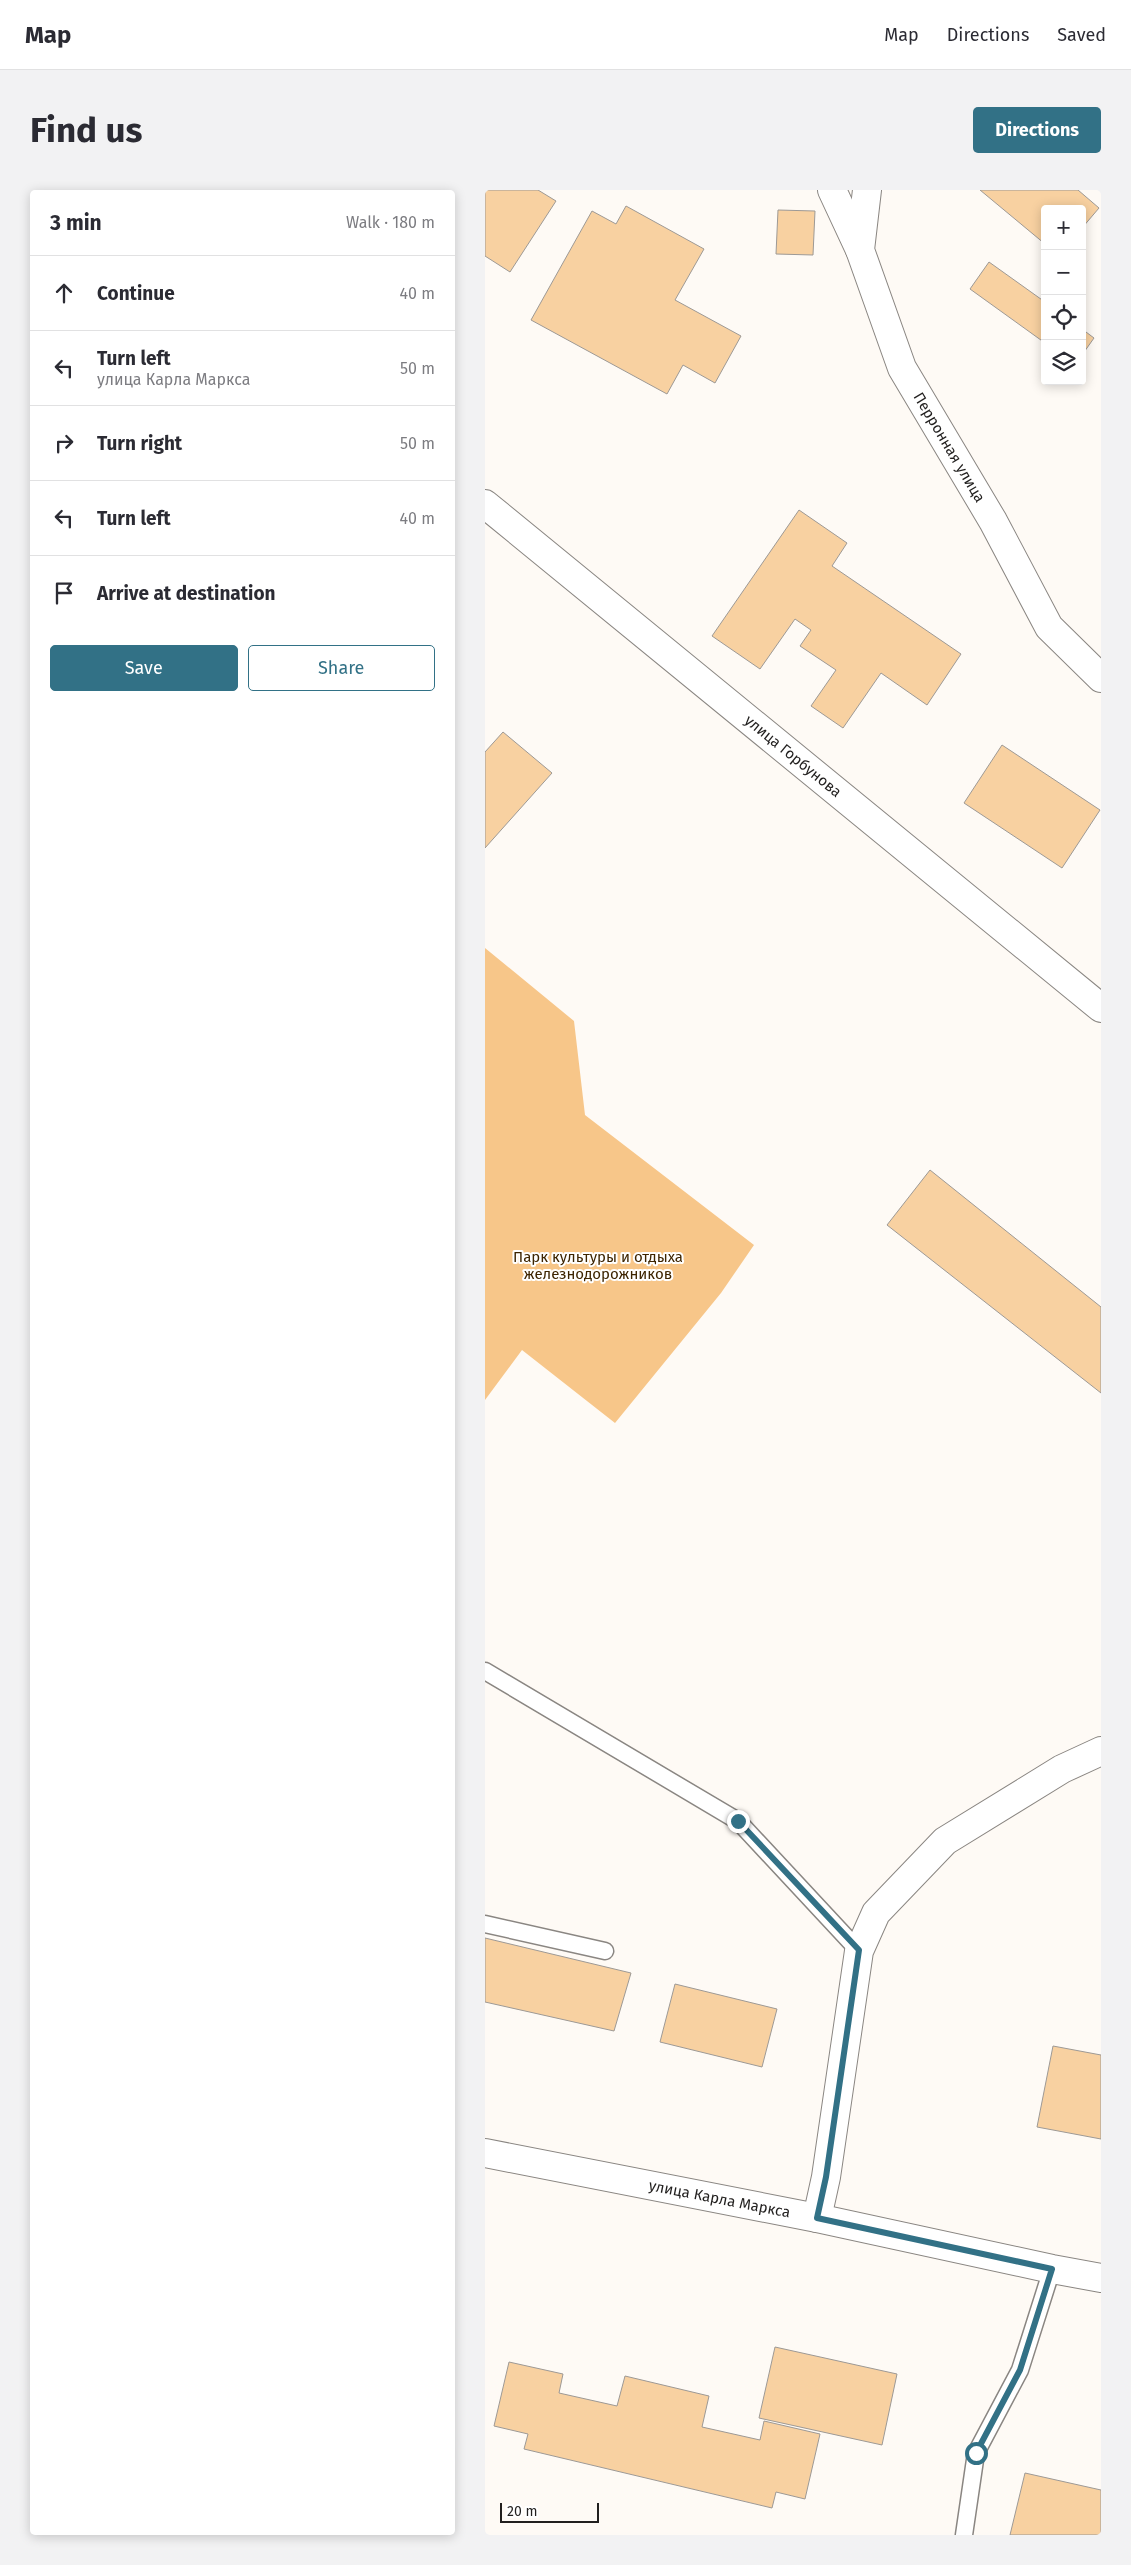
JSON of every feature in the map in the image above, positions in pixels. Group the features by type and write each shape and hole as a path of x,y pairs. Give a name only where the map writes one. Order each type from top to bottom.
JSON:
{"street":[{"path":"832,190 860,250"},
{"name":"Перронная улица","path":"867,190 860,250 902,368 993,521 1049,627 1101,678"},
{"name":"улица Горбунова","path":"485,504 1101,1008"},
{"path":"817,2218 826,2177 859,1950 877,1912 945,1841 1062,1769 1101,1752"},
{"name":"улица Карла Маркса","path":"485,2153 817,2218 1101,2278"}],"lane":[{"path":"485,1671 738,1821 859,1950"},
{"path":"485,1924 605,1951"},
{"path":"964,2535 976,2453 1020,2370 1052,2269"}],"green space":[{"name":"Парк культуры и отдыха железнодорожников","path":"485,948 574,1021 585,1115 754,1245 721,1293 615,1423 522,1350 485,1400"}],"building":[{"path":"485,190 538,190 556,201 510,272 485,256"},
{"path":"980,190 1078,190 1099,208 1086,223 1086,205 1041,205 1041,241"},
{"path":"626,206 704,249 675,300 741,336 715,383 683,365 667,394 531,320 592,211 616,224"},
{"path":"778,210 815,211 813,255 776,254"},
{"path":"989,262 1041,299 1041,340 970,289"},
{"path":"1086,332 1094,338 1086,349"},
{"path":"799,510 847,543 832,566 961,654 927,705 881,673 843,728 811,706 836,670 800,646 811,630 795,619 760,669 712,636"},
{"path":"503,732 552,773 485,848 485,752"},
{"path":"1002,745 1100,810 1062,868 964,803"},
{"path":"930,1170 1101,1307 1101,1393 887,1225"},
{"path":"485,1938 631,1973 614,2031 485,2002"},
{"path":"675,1984 777,2009 762,2067 660,2042"},
{"path":"1053,2046 1101,2055 1101,2139 1037,2127"},
{"path":"775,2347 897,2374 882,2445 759,2418"},
{"path":"509,2362 563,2374 559,2393 617,2406 625,2376 709,2396 702,2427 760,2440 764,2421 820,2434 805,2499 776,2492 772,2508 524,2449 528,2434 494,2426"},
{"path":"1025,2473 1101,2490 1101,2535 1010,2535"}],"route":[{"path":"738,1821 859,1950 826,2177 817,2218 1052,2269 1020,2370 976,2453"}]}
